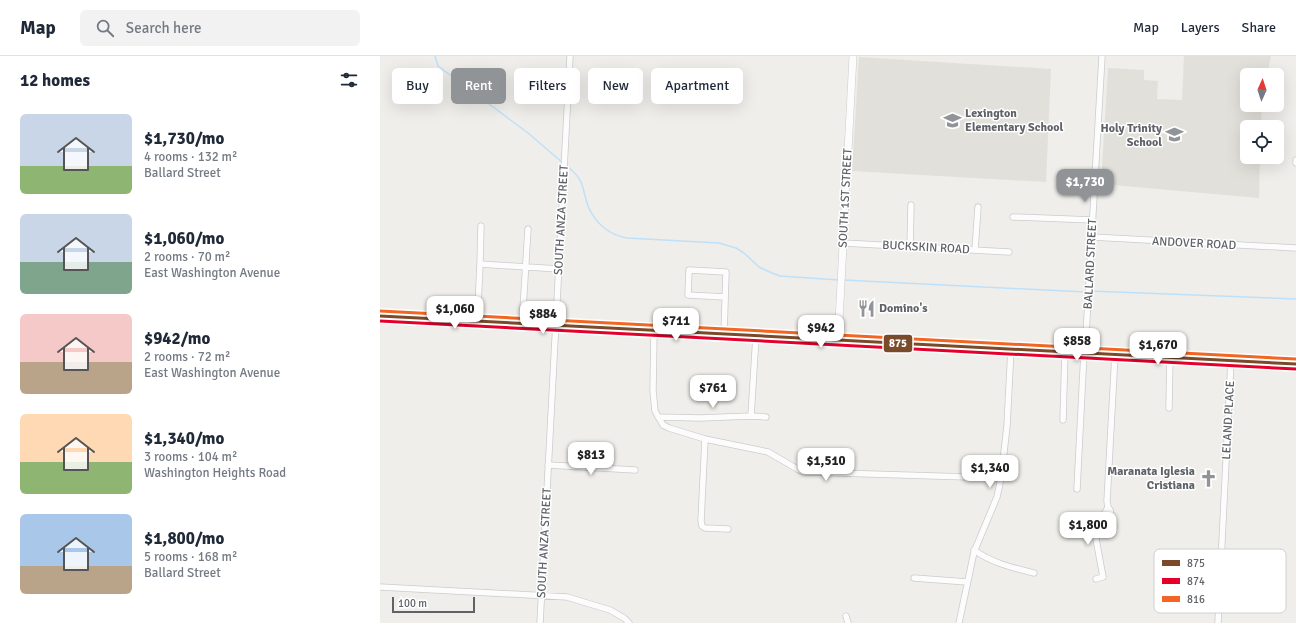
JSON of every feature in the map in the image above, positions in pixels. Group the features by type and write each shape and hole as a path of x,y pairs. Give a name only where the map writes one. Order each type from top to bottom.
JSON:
{"main road":[{"path":"380,316 1296,364"}],"street":[{"name":"SOUTH ANZA STREET","path":"540,623 570,56"},
{"name":"SOUTH 1ST STREET","path":"838,340 853,56"},
{"name":"BALLARD STREET","path":"1077,488 1102,56"},
{"path":"910,247 911,205"},
{"path":"975,250 978,207"},
{"path":"1013,217 1092,220"},
{"path":"478,307 481,226"},
{"path":"523,309 528,229"},
{"name":"ANDOVER ROAD","path":"1092,237 1296,248"},
{"name":"BUCKSKIN ROAD","path":"843,243 1008,252"},
{"path":"480,264 558,269"},
{"path":"724,334 726,272 689,270 688,295 725,297"},
{"path":"654,331 653,391 655,411 663,425 669,428 705,439 768,452 804,472 1001,478"},
{"path":"751,416 756,336"},
{"path":"959,623 974,550 997,497 1001,478 1007,426 1011,349"},
{"path":"1063,420 1065,352"},
{"path":"1114,527 1108,504 1115,354"},
{"path":"1168,408 1170,357"},
{"name":"LELAND PLACE","path":"1222,549 1231,360"},
{"path":"658,417 766,417"},
{"path":"705,439 702,526 705,528 728,529"},
{"path":"548,464 635,470"},
{"path":"1096,579 1103,577 1096,540 1096,530 1108,504"},
{"path":"974,550 984,557 1010,567 1034,573"},
{"path":"914,578 967,582"},
{"path":"380,586 542,594 567,597 610,610 624,618 629,623"},
{"name":"LELAND PLACE","path":"1218,613 1218,623"},
{"path":"846,616 848,623"}],"shaded area":[{"name":"Holy Trinity School","path":"1184,56 1271,56 1268,68 1240,68 1240,112 1262,112 1261,120 1240,120 1240,164 1260,164 1259,198 1101,184 1108,68 1144,70 1144,80 1158,81 1157,99 1182,100"},
{"name":"Lexington Elementary School","path":"859,57 1051,69 1046,182 852,171"}],"waterway":[{"path":"435,56 438,66 528,133 563,163"},
{"path":"566,165 580,179 588,206 595,218 603,227 614,234 627,238 719,243 736,248 744,253 759,267 780,276 839,280"},
{"path":"844,280 1086,292"},
{"path":"1090,291 1296,299"}],"transit line":[{"name":"816","path":"380,311 1296,359"},
{"name":"875","path":"380,316 1296,364"},
{"name":"874","path":"380,321 1296,369"}],"place":[{"name":"Lexington Elementary School","path":"952,120"},
{"name":"Holy Trinity School","path":"1175,135"},
{"name":"Domino's","path":"866,308"},
{"name":"Maranata Iglesia Cristiana","path":"1208,478"}]}
